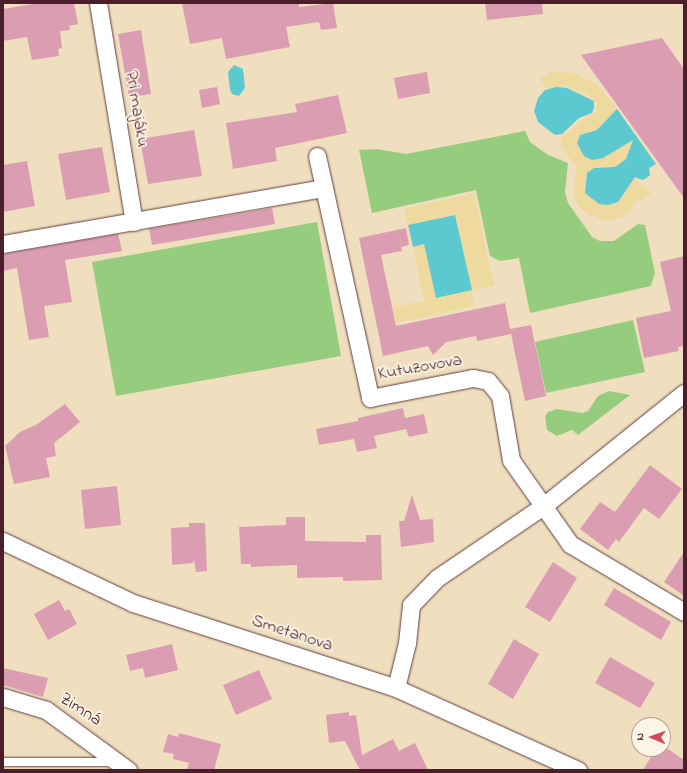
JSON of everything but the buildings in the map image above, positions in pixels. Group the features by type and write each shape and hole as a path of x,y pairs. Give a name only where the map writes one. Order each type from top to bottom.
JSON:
{"street":[{"name":"Pri majáku","path":"98,3 134,222"},
{"name":"Kutuzovova","path":"316,156 370,398 473,378 488,381 500,396 511,460 542,507 570,544 684,612"},
{"path":"3,244 324,188"},
{"path":"396,688 407,644 411,605 437,578 542,507 684,392"},
{"name":"Smetanova","path":"3,541 133,603 396,688 560,765 578,770"},
{"name":"Zimná","path":"3,697 46,710 123,766"}],"lane":[{"path":"3,762 123,766"}],"green space":[{"path":"525,131 530,142 548,155 568,163 565,192 568,203 592,237 600,241 614,241 638,224 645,225 655,273 651,286 530,313 519,258 500,261 490,256 476,190 372,213 359,150 377,149 406,154"},
{"path":"317,222 341,356 116,396 92,262"},
{"path":"633,320 645,372 546,393 535,342"},
{"path":"609,391 630,395 578,435 572,430 557,436 547,430 545,416 548,412 557,409 582,413 588,411 598,396"}],"sand":[{"path":"551,72 574,73 593,82 601,88 617,109 603,126 597,130 587,131 603,158 633,139 626,159 615,167 594,168 623,195 635,178 651,194 636,202 623,218 604,220 590,215 578,206 574,194 576,167 561,146 561,139 580,121 596,112 597,103 588,95 564,86 545,88 540,78"},
{"path":"474,193 494,286 472,290 455,215 408,225 404,209"},
{"path":"424,244 436,298 471,290 474,306 396,323 392,307 424,301 413,247"}],"water":[{"path":"234,65 243,69 245,88 239,96 232,94 230,90 228,72"},
{"path":"556,87 567,88 594,101 594,108 592,113 579,118 562,134 555,135 538,122 534,111 538,98 545,90"},
{"path":"617,109 656,164 649,168 650,175 645,179 642,180 635,177 618,202 608,205 599,204 585,193 587,173 594,168 615,167 626,159 633,140 603,158 592,160 584,156 577,143 580,135 597,130"},
{"path":"455,215 472,290 436,298 424,244 413,247 408,225"}]}
